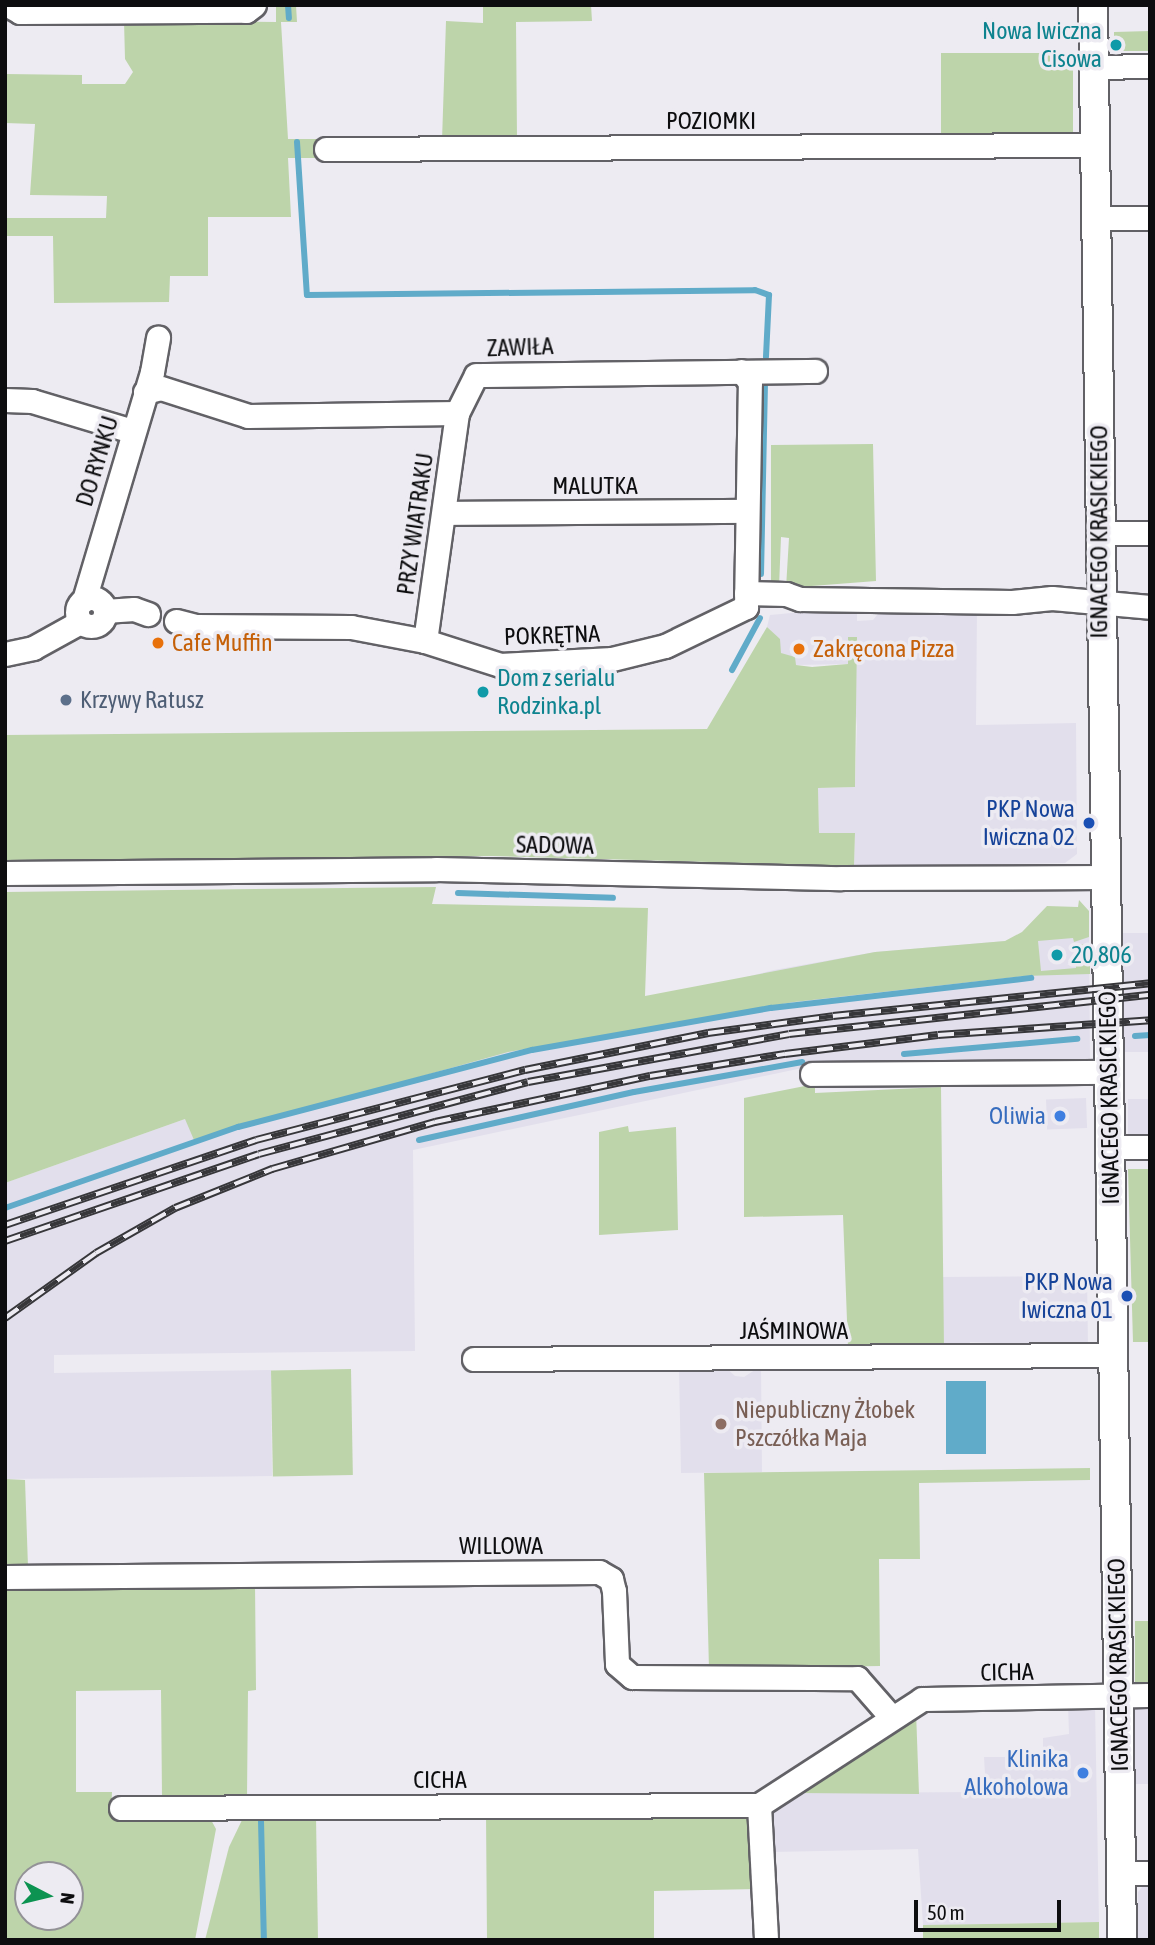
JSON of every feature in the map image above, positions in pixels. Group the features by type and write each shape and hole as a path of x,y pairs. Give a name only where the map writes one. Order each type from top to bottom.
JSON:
{"street":[{"path":"8,5 20,12 246,11 254,5"},
{"name":"IGNACEGO KRASICKIEGO","path":"1093,5 1103,877 1114,1355 1122,1940"},
{"path":"1094,67 1150,66"},
{"name":"POZIOMKI","path":"326,149 1096,145"},
{"path":"1097,218 1150,218"},
{"name":"DO RYNKU","path":"82,611 158,338"},
{"path":"741,371 815,371"},
{"path":"741,371 750,382 746,600 786,594 800,599 1012,602 1052,598 1150,607"},
{"name":"ZAWIŁA","path":"457,413 472,380 482,373 741,371"},
{"path":"145,392 161,388 248,416 457,413"},
{"path":"5,400 32,401 132,431"},
{"name":"PRZY WIATRAKU","path":"425,641 457,413"},
{"name":"MALUTKA","path":"444,513 746,511"},
{"path":"1099,533 1150,533"},
{"path":"5,654 33,649 82,611 94,598 105,611 134,609 148,614"},
{"name":"POKRĘTNA","path":"176,621 196,626 321,625 425,641 500,665 611,659 665,646 746,600"},
{"name":"SADOWA","path":"5,873 436,869 841,878 1103,877"},
{"path":"812,1074 1108,1072"},
{"path":"1110,1147 1150,1147"},
{"name":"JAŚMINOWA","path":"474,1359 1114,1355"},
{"name":"WILLOWA","path":"5,1577 599,1572 611,1579 614,1591 617,1664 632,1677 857,1678 892,1718"},
{"name":"CICHA","path":"121,1808 759,1805 922,1699 1150,1695"},
{"path":"759,1805 766,1940"},
{"path":"1122,1873 1150,1873"}],"shaded area":[{"path":"857,607 857,621 873,620 881,610 977,609 976,725 1076,723 1077,854 1065,863 854,866 855,833 819,833 818,788 855,787 857,726 848,638 848,664 795,665 781,653 775,635 767,627 770,615"},
{"path":"1120,933 1150,933 1150,1052 1120,1052"},
{"path":"1089,934 1090,1062 812,1066 413,1150 415,1351 54,1355 54,1373 271,1370 272,1476 5,1479 5,1183 185,1119 774,970 875,952"},
{"path":"1086,1098 1087,1128 1047,1129 1046,1099"},
{"path":"1128,1099 1150,1099 1150,1139 1128,1139"},
{"path":"1087,1276 1088,1346 970,1342 969,1346 944,1346 941,1277"},
{"name":"Niepubliczny Żłobek Pszczółka Maja","path":"724,1366 735,1376 744,1377 761,1366 762,1472 681,1473 679,1367"},
{"path":"1068,1704 1095,1704 1099,1922 923,1925 918,1849 772,1852 770,1816 798,1793 986,1792 984,1757 1043,1757 1043,1738 1069,1734"},
{"path":"1134,1709 1150,1709 1150,1784 1134,1784"},
{"path":"1143,1886 1150,1886 1150,1940 1138,1940 1138,1892"}],"green space":[{"path":"276,5 296,5 297,22 281,22 288,139 321,139 322,158 288,158 291,217 208,217 208,276 170,276 169,302 54,303 53,236 5,236 5,218 106,218 107,196 30,195 35,124 5,123 5,74 82,75 82,84 125,84 133,72 125,59 124,21 276,22"},
{"path":"483,5 591,5 592,21 516,22 517,139 442,140 446,21 483,23"},
{"path":"1150,31 1150,51 1121,51 1121,39 1114,39 1114,32"},
{"path":"941,53 1073,53 1073,136 941,136"},
{"path":"873,444 876,581 786,588 789,538 781,537 779,587 771,587 771,445"},
{"path":"767,627 780,639 781,653 795,657 796,665 812,667 848,664 848,637 857,637 855,787 818,788 819,833 855,833 854,866 493,856 5,860 5,735 707,729"},
{"path":"436,887 432,904 648,908 645,996 875,952 1005,941 1022,932 1047,906 1078,907 1079,900 1089,911 1089,937 1074,942 1073,938 1038,941 1041,971 1076,968 1075,945 1090,944 1090,974 1024,976 794,1002 508,1052 194,1140 185,1119 5,1183 5,892"},
{"path":"815,1084 815,1093 941,1087 944,1346 848,1347 843,1215 744,1217 744,1098"},
{"path":"628,1126 629,1132 676,1127 678,1230 599,1235 599,1132"},
{"path":"1128,1169 1150,1169 1150,1342 1133,1342"},
{"path":"351,1369 353,1475 273,1476 271,1370"},
{"path":"1090,1468 1090,1480 919,1483 920,1559 879,1559 880,1666 709,1669 704,1473"},
{"path":"5,1479 25,1480 28,1567 5,1567"},
{"path":"255,1583 256,1690 248,1691 247,1798 162,1797 161,1690 76,1691 76,1792 112,1792 111,1813 210,1818 216,1829 195,1940 5,1940 5,1586"},
{"path":"1135,1621 1150,1621 1150,1682 1135,1682"},
{"path":"916,1711 919,1794 798,1793"},
{"path":"486,1814 751,1814 757,1889 654,1891 654,1940 487,1940"},
{"path":"316,1817 318,1940 205,1940 229,1847 243,1818"},
{"path":"1099,1922 1099,1940 923,1940 923,1925"}],"water":[{"path":"946,1381 986,1381 986,1454 946,1454"}],"waterway":[{"path":"288,5 289,18"},
{"path":"297,142 307,295 755,290 769,295 766,357"},
{"path":"761,574 765,384"},
{"path":"732,670 760,618"},
{"path":"458,893 613,898"},
{"path":"5,1208 238,1127 532,1050 771,1008 1031,978"},
{"path":"1135,1036 1150,1035"},
{"path":"904,1054 1077,1039"},
{"path":"419,1140 634,1092 802,1062"},
{"path":"261,1821 264,1940"}],"railway":[{"path":"5,1225 256,1140 525,1070 708,1033 833,1016 1150,983"},
{"path":"5,1241 259,1154 528,1082 789,1034 1150,995"},
{"path":"5,1318 96,1253 175,1208 272,1169 435,1122 650,1076 785,1054 938,1035 1150,1020"}],"place":[{"name":"Nowa Iwiczna Cisowa","path":"1116,45"},
{"name":"Cafe Muffin","path":"158,643"},
{"name":"Zakręcona Pizza","path":"799,649"},
{"name":"Dom z serialu Rodzinka.pl","path":"483,692"},
{"name":"Krzywy Ratusz","path":"66,700"},
{"name":"PKP Nowa Iwiczna 02","path":"1089,823"},
{"name":"20,806","path":"1057,955"},
{"name":"Oliwia","path":"1060,1116"},
{"name":"PKP Nowa Iwiczna 01","path":"1127,1296"},
{"name":"Niepubliczny Żłobek Pszczółka Maja","path":"721,1424"},
{"name":"Klinika Alkoholowa","path":"1083,1773"}]}
